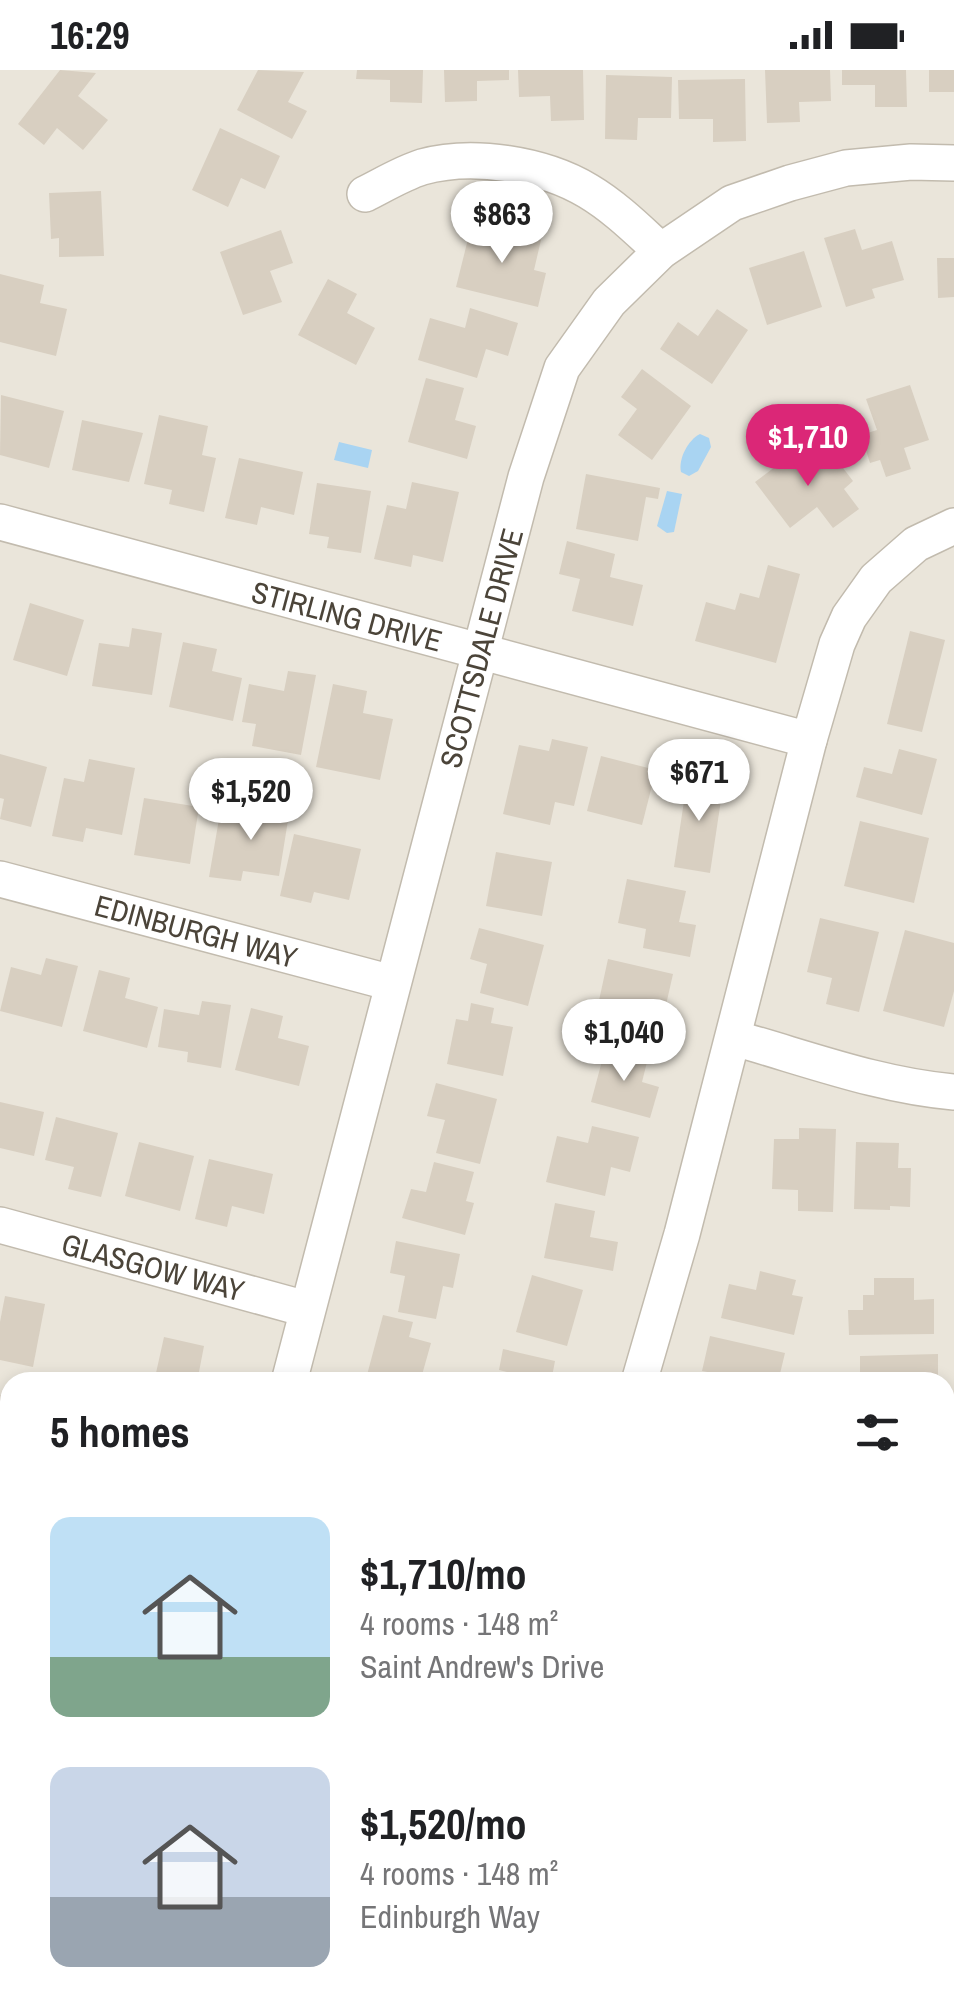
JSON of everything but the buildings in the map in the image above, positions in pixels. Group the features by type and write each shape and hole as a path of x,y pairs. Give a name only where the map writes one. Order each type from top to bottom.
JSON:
{"street":[{"path":"365,194 420,168 456,162 528,169 588,191 633,224 660,251"},
{"name":"SCOTTSDALE DRIVE","path":"291,1372 526,477 562,368 609,302 660,251 732,203 846,168 954,163"},
{"name":"STIRLING DRIVE","path":"0,522 809,740"},
{"path":"642,1372 837,644 849,617 876,579 916,544 954,526"},
{"name":"EDINBURGH WAY","path":"0,878 392,984"},
{"path":"734,1038 858,1072 954,1092"},
{"name":"GLASGOW WAY","path":"0,1225 306,1309"}],"shaded area":[{"path":"0,70 954,70 954,1372 0,1372"}],"water":[{"path":"700,434 709,438 711,447 698,471 689,476 681,472 681,461 688,445"},
{"path":"339,442 372,450 368,468 334,460"},
{"path":"667,491 682,494 674,532 667,533 657,526"}]}
